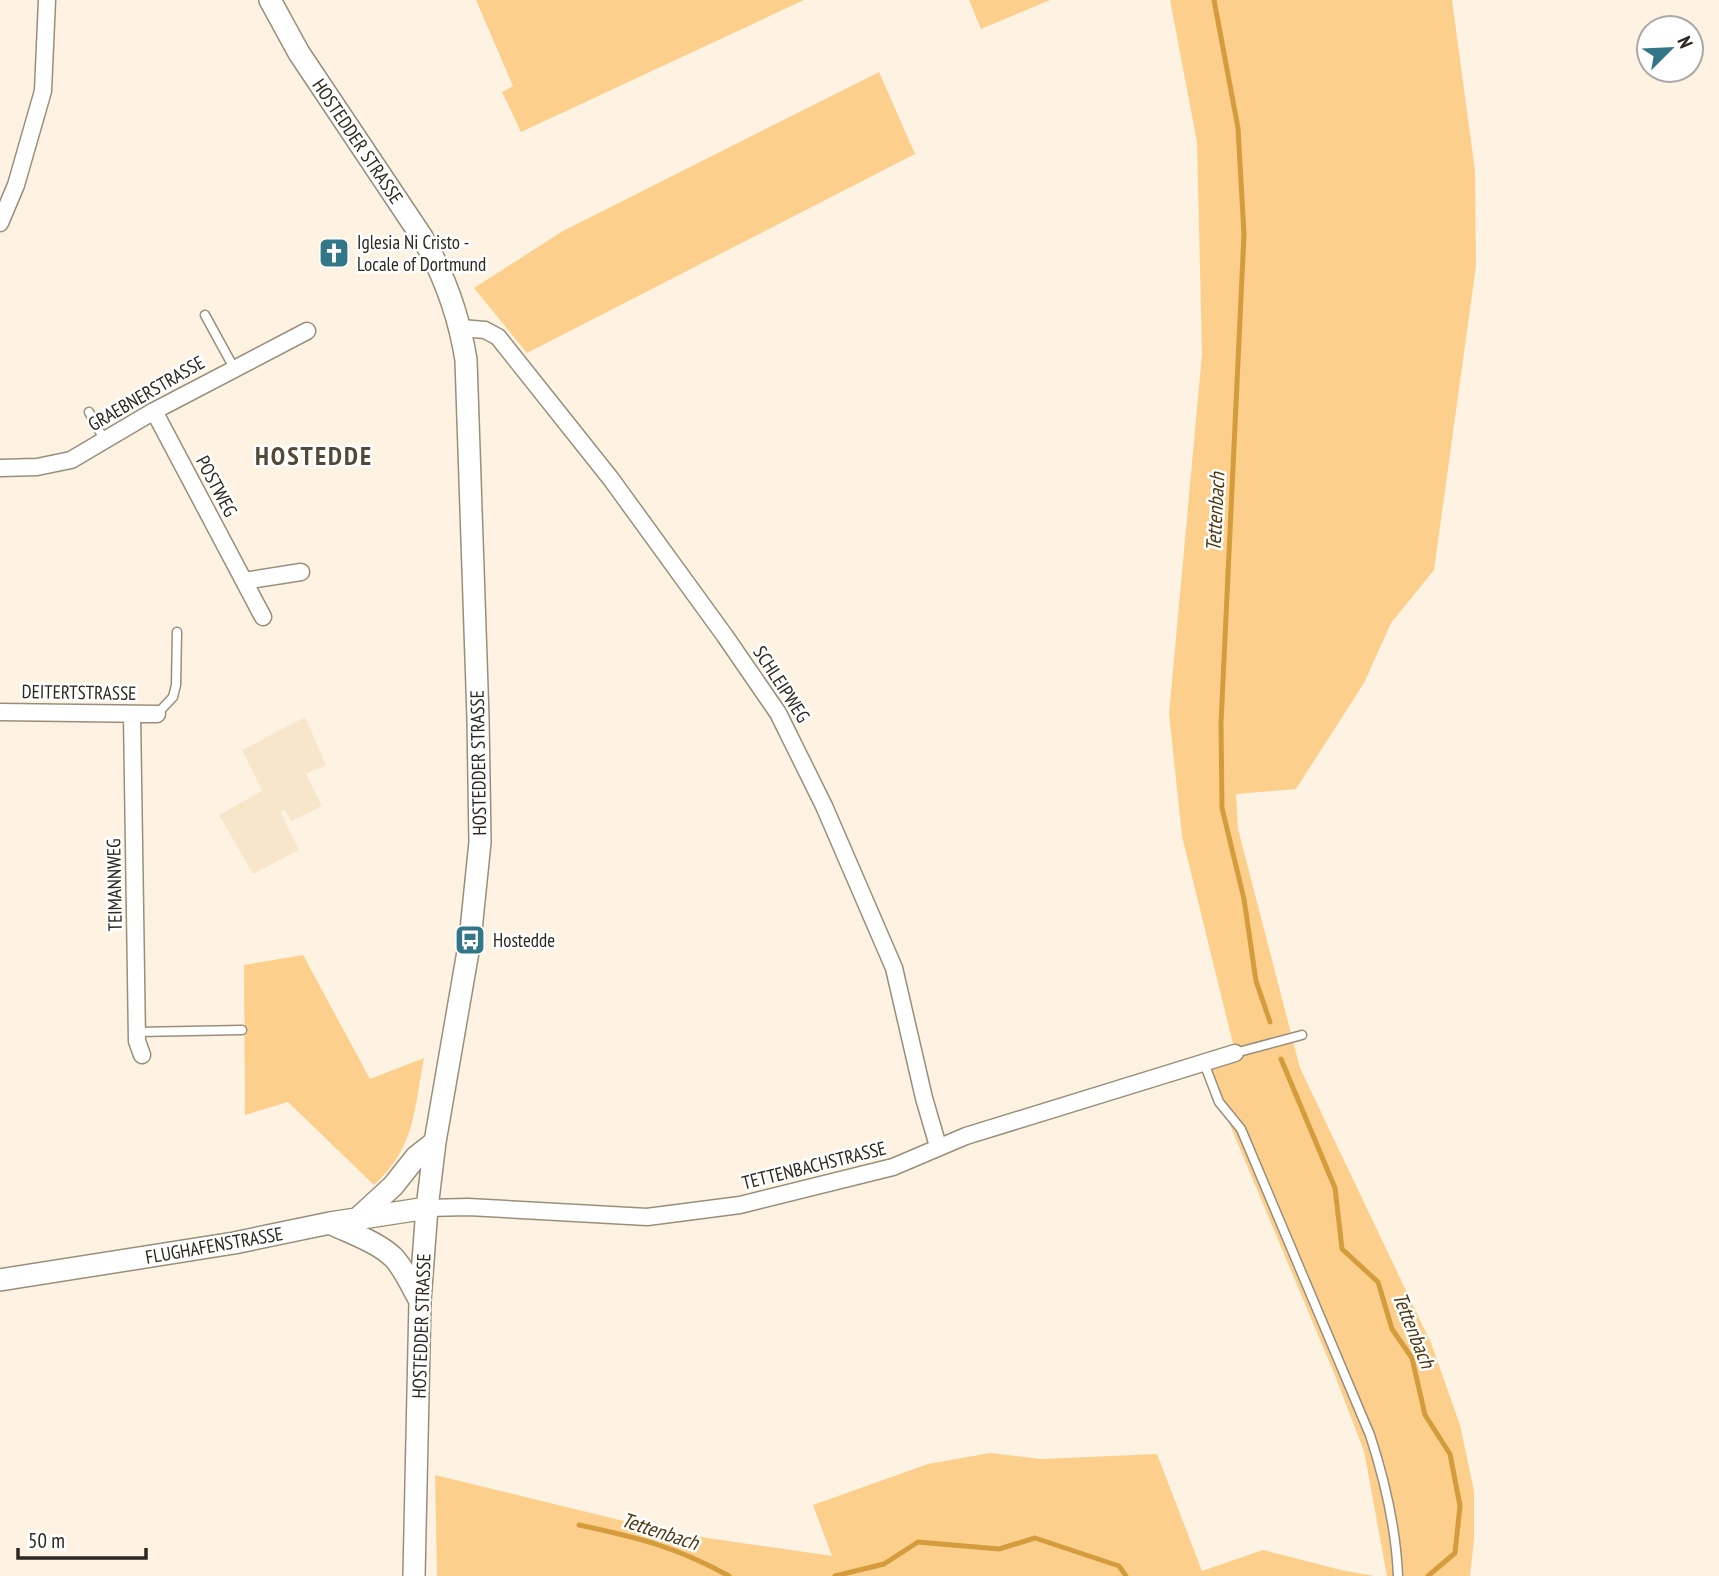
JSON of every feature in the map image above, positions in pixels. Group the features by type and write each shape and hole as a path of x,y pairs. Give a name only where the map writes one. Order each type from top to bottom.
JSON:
{"main road":[{"name":"HOSTEDDER STRASSE","path":"270,0 299,53 429,248 443,276 461,328 466,360 480,842 470,940 427,1208 420,1301 414,1576"},
{"path":"357,1219 393,1186 416,1157 436,1142"},
{"name":"FLUGHAFENSTRASSE","path":"0,1280 234,1243 330,1223 427,1208"},
{"path":"330,1223 392,1256 420,1301"}],"street":[{"path":"0,223 16,185 43,91 47,0"},
{"name":"SCHLEIPWEG","path":"461,328 485,330 498,337 619,490 778,713 829,818 894,968 938,1146"},
{"name":"GRAEBNERSTRASSE","path":"0,468 37,467 71,460 154,411 307,331"},
{"name":"POSTWEG","path":"154,411 262,617"},
{"path":"244,581 301,572"},
{"name":"DEITERTSTRASSE","path":"0,712 157,714"},
{"name":"TEIMANNWEG","path":"132,714 137,1041 142,1055"},
{"name":"TETTENBACHSTRASSE","path":"427,1208 468,1207 647,1217 740,1205 892,1167 938,1146 1235,1052"}],"lane":[{"path":"205,315 234,368"},
{"path":"89,412 105,441"},
{"path":"157,714 173,697 176,685 177,632"},
{"path":"137,1032 242,1030"},
{"path":"1235,1052 1302,1035"},
{"path":"1204,1063 1219,1102 1241,1129 1370,1435 1384,1478 1398,1576"}],"shaded area":[{"path":"476,0 804,0 521,132 502,92 513,86"},
{"path":"969,0 1050,0 981,29"},
{"path":"1170,0 1452,0 1475,171 1476,266 1434,570 1391,623 1364,683 1296,789 1236,794 1238,829 1300,1068 1431,1343 1460,1425 1474,1491 1474,1540 1470,1576 1387,1576 1364,1451 1204,1063 1235,1052 1182,836 1169,714 1202,354 1197,142"},
{"path":"879,72 915,154 527,353 474,288 563,231"},
{"path":"305,717 326,765 306,774 322,806 291,821 285,810 280,811 299,850 253,874 219,815 262,791 242,750"},
{"path":"303,955 370,1079 424,1058 411,1127 398,1157 374,1185 288,1102 245,1115 244,965"},
{"path":"990,1453 1041,1459 1157,1454 1202,1571 1263,1550 1374,1576 437,1576 435,1475 673,1533 832,1556 813,1505 928,1464"}],"waterway":[{"name":"Tettenbach","path":"1214,0 1238,128 1244,234 1221,723 1222,808 1244,899 1256,981 1270,1022"},
{"name":"Tettenbach","path":"1281,1059 1335,1188 1342,1249 1378,1282 1392,1329 1412,1358 1425,1415 1450,1454 1460,1506 1455,1553 1428,1576"},
{"name":"Tettenbach","path":"579,1525 656,1544 692,1557 729,1576"},
{"name":"Tettenbach","path":"835,1576 884,1564 918,1542 999,1549 1035,1538 1119,1566 1126,1576"}],"place":[{"name":"Iglesia Ni Cristo - Locale of Dortmund","path":"334,253"},
{"name":"Hostedde","path":"470,940"}],"district":[{"name":"HOSTEDDE","path":"314,455"}]}
